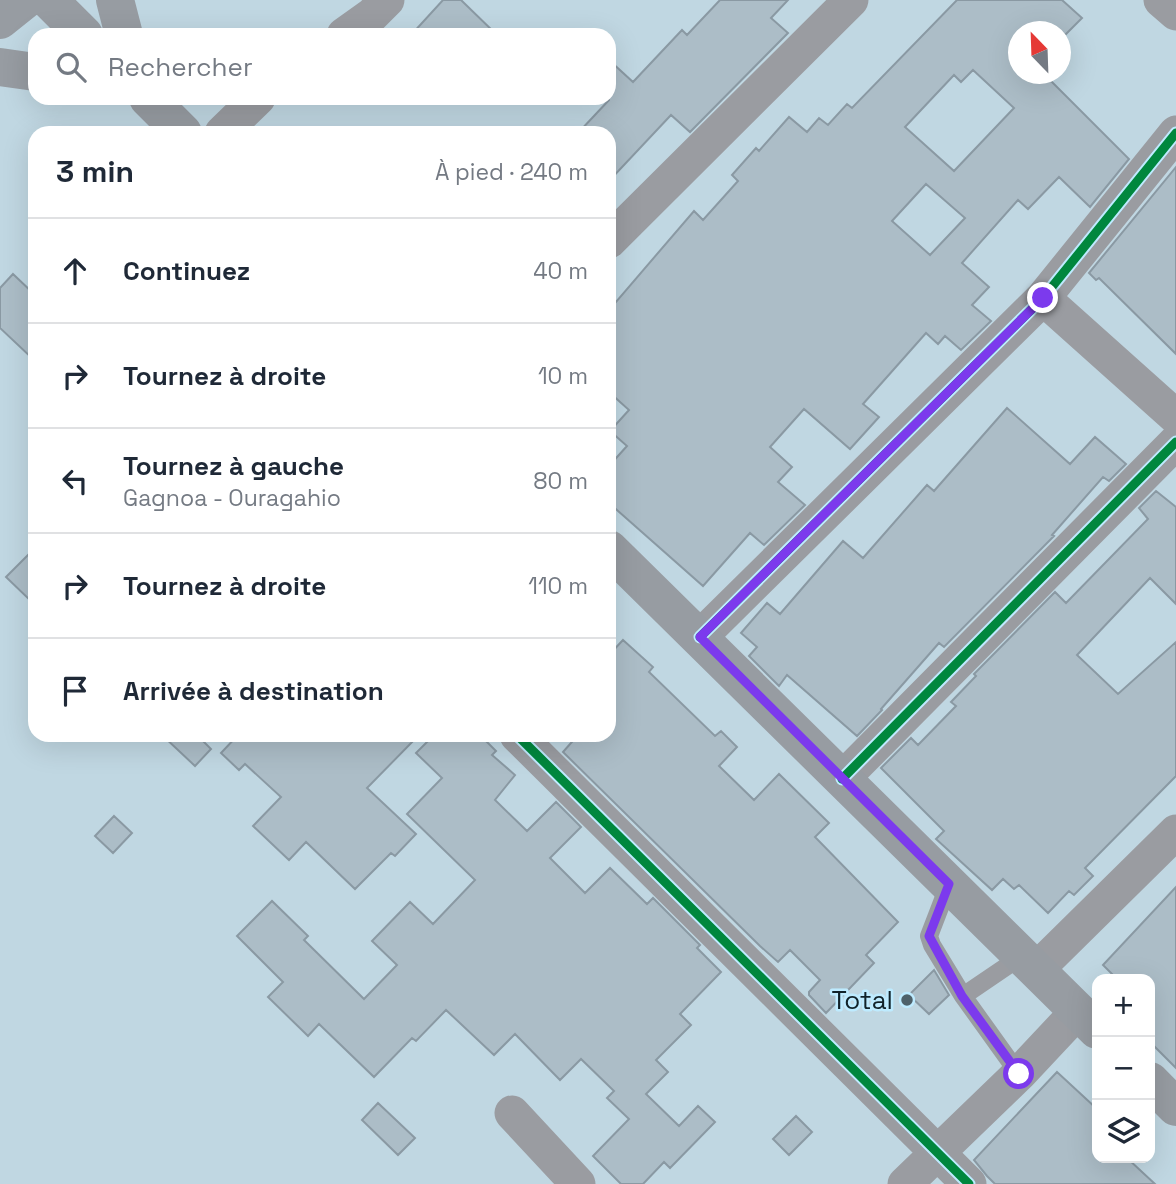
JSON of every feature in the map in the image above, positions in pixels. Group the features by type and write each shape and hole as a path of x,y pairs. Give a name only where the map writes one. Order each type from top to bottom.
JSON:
{"main road":[{"path":"0,20 25,0"},
{"path":"49,0 77,28"},
{"path":"115,0 122,28"},
{"path":"0,67 28,71"},
{"path":"155,105 176,126"},
{"path":"616,556 1088,1020"},
{"path":"1155,1086 1176,1107"}],"street":[{"path":"354,28 387,0"},
{"path":"616,234 851,0"},
{"path":"1161,0 1176,13"},
{"path":"229,126 251,105"},
{"path":"700,637 1043,298 1176,133"},
{"path":"1043,298 1176,417"},
{"path":"842,779 1176,442"},
{"path":"524,742 969,1184"},
{"path":"1029,963 1176,832"},
{"path":"905,1184 1019,1074 1088,1020"},
{"path":"512,1114 578,1184"}],"lane":[{"path":"949,884 929,936 962,996 1019,1074"},
{"path":"962,996 1029,963"}],"building":[{"path":"443,0 461,0 490,28 417,28"},
{"path":"720,0 788,0 771,18 788,33 690,132 671,115 616,174 616,126 585,126 604,105 616,105 616,66 633,82 682,30 687,35"},
{"path":"957,0 1062,0 1082,18 1071,29 1071,21 1008,21 1008,84 1054,84 1129,159 1090,207 1059,177 1028,209 1018,200 962,263 989,287 972,305 991,321 961,350 945,336 938,344 926,333 863,404 879,417 850,449 804,409 770,447 792,467 778,482 805,505 764,545 750,533 703,586 616,509 616,458 627,446 616,436 616,424 629,410 616,398 616,302 694,211 703,220 738,181 732,175 756,148 759,151 789,117 807,132 819,118 828,125 847,104 852,108","holes":["973,70 1014,108 954,171 905,127 954,75 961,82","926,184 965,218 930,255 892,221"]},
{"path":"1176,167 1176,354 1099,278 1096,280 1089,273"},
{"path":"13,274 28,288 28,354 0,328 0,288"},
{"path":"1007,408 1070,464 1095,437 1126,464 1109,481 1103,477 1052,535 1054,536 944,647 939,643 857,736 787,675 779,686 749,656 757,647 741,633 767,603 780,614 843,541 863,558 927,485 934,491"},
{"path":"1156,491 1176,507 1176,604 1150,578 1077,655 1118,694 1176,642 1176,776 1085,868 1093,876 1074,895 1069,891 1048,913 1019,885 1014,889 1003,879 992,890 936,839 944,831 881,768 911,738 918,745 956,706 951,702 976,676 974,674 1055,592 1066,603 1148,519 1139,508"},
{"path":"28,555 28,598 6,577"},
{"path":"623,640 653,667 649,672 715,736 721,731 737,747 719,766 754,800 779,774 829,823 815,837 898,922 866,955 874,963 826,1013 809,995 820,980 790,950 778,962 563,752 572,742 616,742 616,648"},
{"path":"169,742 204,742 211,749 195,766"},
{"path":"231,742 412,742 367,788 416,834 395,856 391,853 355,889 306,842 289,860 253,826 281,797 245,764 239,770 221,753"},
{"path":"427,742 487,742 496,751 492,755 515,775 495,800 527,831 556,802 581,827 550,858 585,893 610,868 647,904 653,898 700,945 697,948 721,972 680,1014 691,1025 656,1060 668,1072 646,1094 679,1126 698,1106 715,1122 670,1168 664,1162 643,1184 621,1184 593,1156 629,1119 607,1098 614,1091 581,1059 560,1080 515,1034 494,1055 446,1010 416,1041 412,1038 374,1077 319,1024 308,1036 268,997 283,982 237,936 272,901 308,936 304,940 364,999 397,965 372,941 410,902 433,924 475,880 407,814 442,778 416,753"},
{"path":"114,816 132,833 113,853 95,836"},
{"path":"1176,887 1176,1068 1155,1047 1155,974 1112,974 1103,965"},
{"path":"934,970 949,995 929,1014 909,995"},
{"path":"1057,1072 1092,1104 1092,1163 1132,1163 1155,1184 995,1184 974,1160"},
{"path":"378,1103 415,1138 398,1155 362,1120"},
{"path":"796,1116 812,1132 789,1155 773,1139"}],"cycle path":[{"path":"700,637 1043,298 1176,133"},
{"path":"842,779 1176,442"},
{"path":"524,742 969,1184"}],"place":[{"name":"Total","path":"907,1000"}],"route":[{"path":"1019,1074 962,996 932,945 929,936 949,884 700,637 1043,298"}]}
